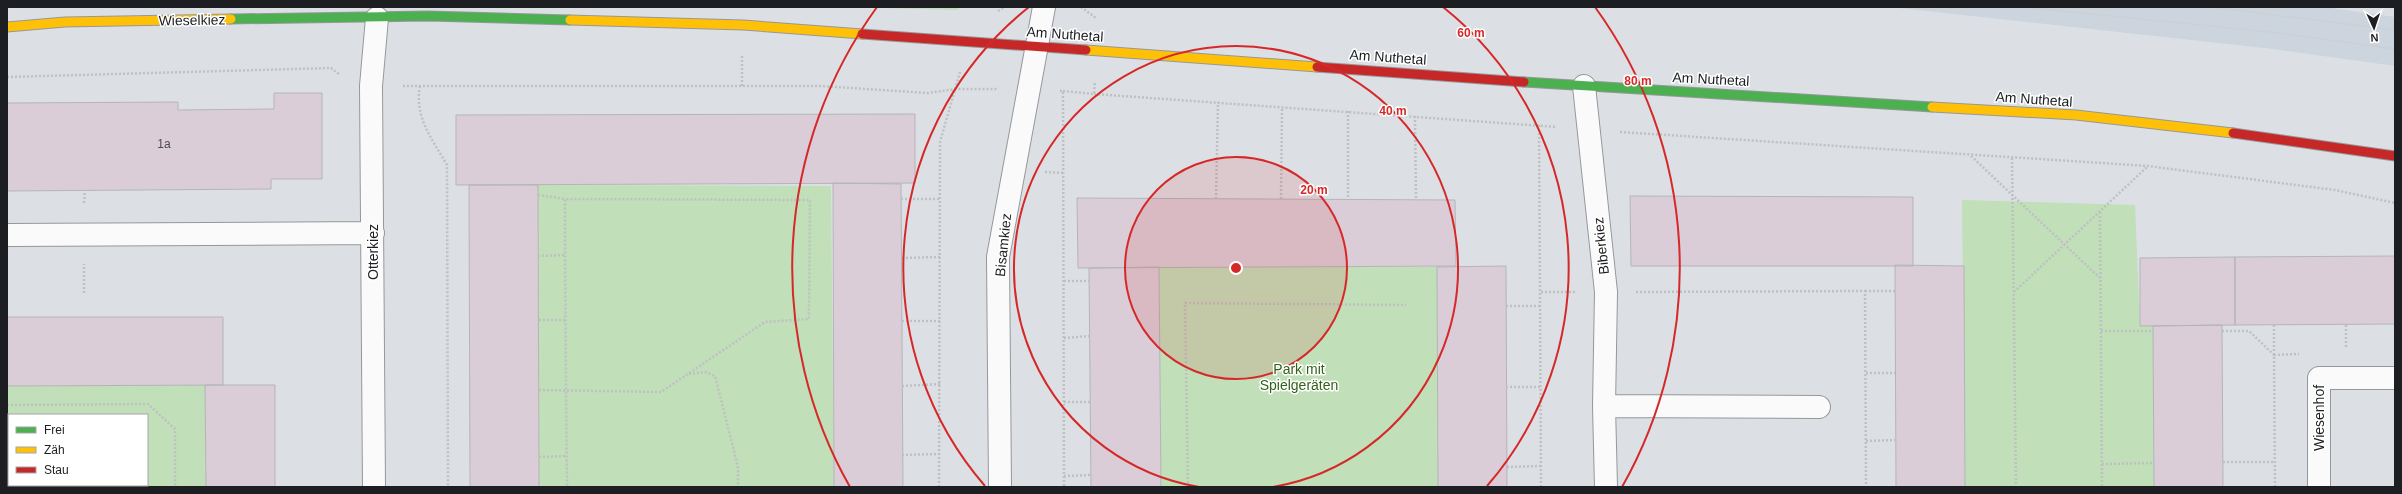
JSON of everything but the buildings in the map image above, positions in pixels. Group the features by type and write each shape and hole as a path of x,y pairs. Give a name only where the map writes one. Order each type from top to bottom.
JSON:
{"street":[{"name":"Bisamkiez","path":"1000,487 998,257 1027,88 1044,7"},
{"name":"Am Nuthetal","path":"377,18 436,16 743,25 1584,86 2076,115 2216,131 2395,156"},
{"name":"Wieselkiez","path":"7,27 66,22 377,18"},
{"name":"Otterkiez","path":"374,487 371,86 377,18"},
{"name":"Biberkiez","path":"1584,86 1606,292 1604,406 1606,487"},
{"path":"7,235 373,234"},
{"name":"Wiesenhof","path":"2319,487 2319,378 2395,378"},
{"path":"1604,406 1819,407"}],"path":[{"path":"993,11 1000,11 1005,7"},
{"path":"939,487 940,142 956,89 968,41"},
{"path":"7,77 331,68 339,74 344,84 371,86 821,86 928,92 956,89 1027,88 1063,91 1064,487"},
{"path":"420,86 417,101 423,123 447,165 448,487"},
{"path":"1094,94 2012,158 2148,166 2335,190 2395,203"},
{"path":"1216,199 1218,102"},
{"path":"1281,199 1282,107"},
{"path":"1348,111 1348,199"},
{"path":"1415,116 1416,199"},
{"path":"1539,125 1541,487"},
{"path":"1970,155 2100,279"},
{"path":"2012,158 2016,487"},
{"path":"2014,292 2065,246 2148,166"},
{"path":"538,195 565,199 810,200 809,319 765,322 661,392 566,389 539,390"},
{"path":"565,199 567,487"},
{"path":"901,199 939,200"},
{"path":"2100,212 2102,487"},
{"path":"538,256 565,255"},
{"path":"902,258 940,257"},
{"path":"1064,281 1090,281"},
{"path":"1865,291 1866,487"},
{"path":"1540,292 1895,291"},
{"path":"1188,487 1185,303 1406,305"},
{"path":"1506,306 1540,306"},
{"path":"538,320 566,320"},
{"path":"902,321 940,321"},
{"path":"2222,331 2249,330 2274,354 2274,325"},
{"path":"2346,325 2346,354"},
{"path":"2101,332 2153,331"},
{"path":"1064,338 1090,336"},
{"path":"688,374 705,372 715,376 738,467 738,487"},
{"path":"1866,373 1896,372"},
{"path":"902,386 940,384"},
{"path":"1506,387 1540,387"},
{"path":"1064,402 1091,402"},
{"path":"7,405 148,404 175,429 175,487"},
{"path":"1866,441 1896,440"},
{"path":"902,455 939,454"},
{"path":"539,457 567,456"},
{"path":"2223,462 2275,462"},
{"path":"2102,464 2154,464"},
{"path":"1507,467 1540,466"},
{"path":"1064,476 1091,475"}],"shaded area":[{"path":"1890,7 2325,7 2395,17 2395,66 2273,49"}],"green space":[{"path":"849,7 962,7 956,10"},
{"path":"538,185 831,186 834,487 539,487"},
{"path":"1962,200 2135,205 2140,325 2153,326 2154,487 1965,487"},
{"name":"Park mit Spielgeräten","path":"1159,267 1437,267 1438,487 1161,487"},
{"path":"205,385 206,487 7,487 7,386"}],"tram line":[{"path":"2021,7 2279,33 2395,49"},
{"path":"2209,7 2395,30"}],"traffic: fast":[{"path":"231,19 428,16 570,20"},
{"path":"1524,82 1932,107"}],"traffic: slow":[{"path":"7,27 65,22 231,19"},
{"path":"570,20 743,25 862,34"},
{"path":"1086,50 1317,67"},
{"path":"1932,107 2076,115 2233,133"}],"traffic: jam":[{"path":"862,34 1086,50"},
{"path":"1317,67 1524,82"},
{"path":"2233,133 2395,156"}]}
